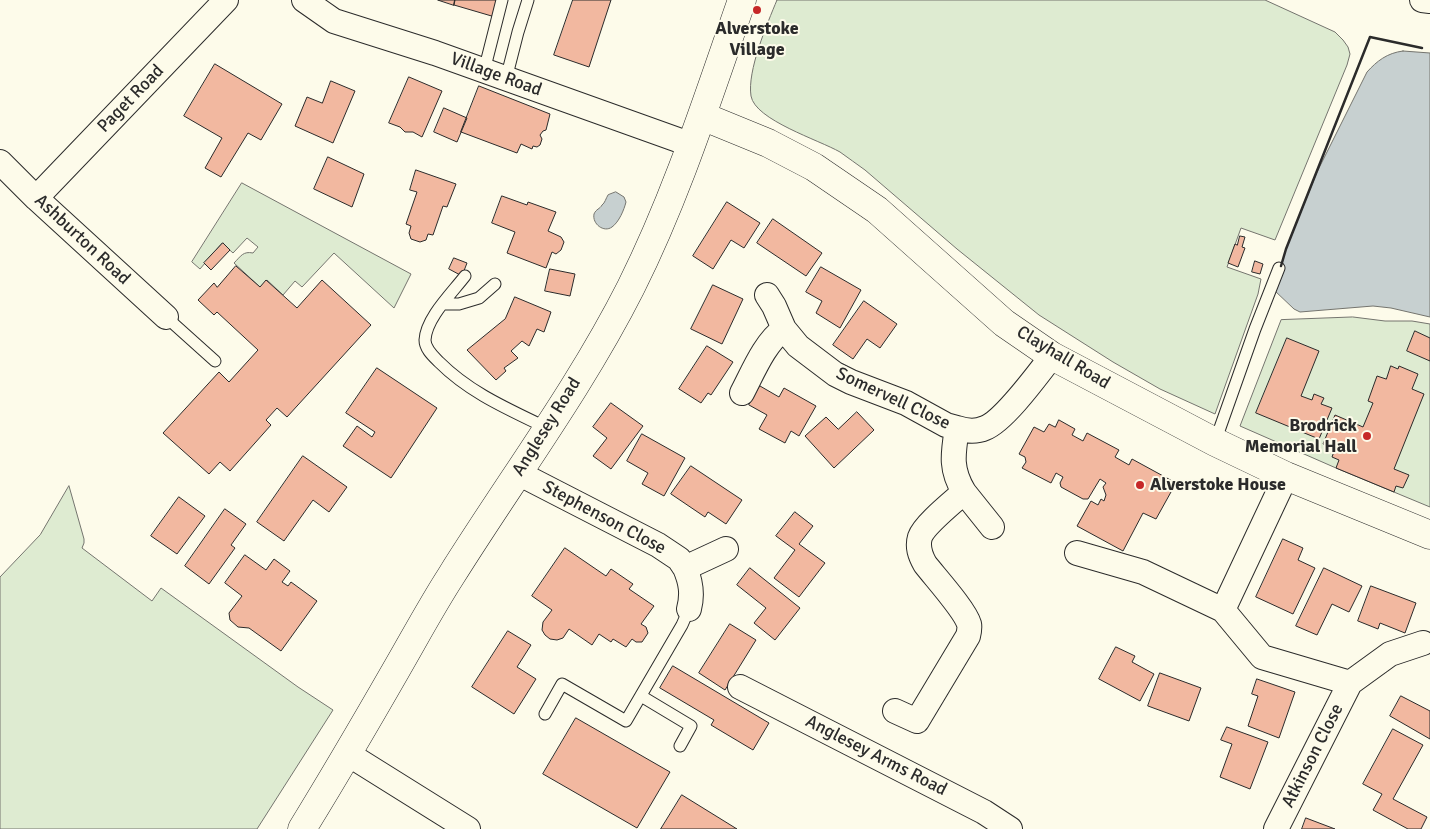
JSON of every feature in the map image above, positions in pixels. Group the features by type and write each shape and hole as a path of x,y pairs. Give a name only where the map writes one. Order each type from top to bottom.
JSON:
{"street":[{"name":"Paget Road","path":"36,198 226,0"},
{"name":"Village Road","path":"304,0 334,21 484,71 692,145"},
{"name":"Anglesey Road","path":"302,829 348,754 450,578 593,356 630,288 662,223 692,145 742,0"},
{"path":"1422,0 1430,1"},
{"name":"Clayhall Road","path":"702,116 768,143 814,168 878,210 1004,323 1052,356 1215,442 1286,476 1430,535"},
{"name":"Ashburton Road","path":"0,162 36,198 166,317"},
{"name":"Somervell Close","path":"767,295 784,329 798,346 834,374 906,404 946,425 970,431 980,430 994,423 1024,391 1052,356"},
{"path":"742,393 769,344 784,329"},
{"name":"Somervell Close","path":"957,428 953,458 956,478 964,492 992,527"},
{"name":"Stephenson Close","path":"518,473 658,545 679,559 685,568"},
{"path":"1223,610 1286,476"},
{"path":"895,711 917,721 968,636 970,629 967,619 925,564 919,549 920,536 923,532 964,492"},
{"path":"689,610 692,589 685,568 726,549"},
{"name":"Atkinson Close","path":"1077,553 1143,572 1223,610 1262,657 1350,683"},
{"name":"Atkinson Close","path":"1276,829 1350,683 1390,654 1422,643"},
{"name":"Anglesey Arms Road","path":"740,687 984,812 1010,829"},
{"path":"348,754 468,829"}],"lane":[{"path":"484,71 502,0"},
{"path":"506,79 528,0"},
{"path":"1215,442 1255,329 1280,268"},
{"path":"466,276 432,318 426,332 425,343 429,352 452,374 475,391 547,428"},
{"path":"443,304 459,304 479,298 495,284"},
{"path":"166,317 214,361"},
{"path":"544,714 562,684 626,721 689,610"},
{"path":"641,696 691,726 680,746"}],"green space":[{"path":"777,0 1265,0 1335,32 1348,47 1350,54 1347,65 1275,240 1241,228 1227,267 1261,279 1258,294 1215,414 1160,389 1039,315 957,249 862,168 840,152 775,121 755,105 751,96 752,74 759,48"},
{"path":"242,183 411,274 394,308 334,253 302,287 295,281 283,295 267,280 260,287 234,263 242,255 253,253 258,247 247,238 233,253 222,243 200,269 192,262"},
{"path":"1353,317 1430,324 1430,507 1240,426 1281,320"},
{"path":"69,486 84,539 82,548 152,601 161,588 333,710 257,829 0,829 0,577 40,535"}],"shaded area":[{"path":"1403,51 1430,53 1430,317 1373,306 1300,312 1294,309 1274,290 1286,249 1317,172 1367,72 1383,58"},
{"path":"616,192 624,197 626,202 624,209 615,225 609,229 599,227 595,221 594,214 604,203 608,195"}],"building":[{"path":"438,0 455,0 454,5"},
{"path":"455,0 499,0 495,17 454,5"},
{"path":"573,0 611,0 589,67 554,55"},
{"path":"215,64 282,104 261,140 248,133 221,177 205,168 222,138 184,116"},
{"path":"409,77 442,91 422,137 413,132 405,132 400,127 389,123"},
{"path":"331,81 355,91 333,143 295,126 307,97 322,103"},
{"path":"479,86 550,114 546,130 540,135 542,139 540,145 537,147 533,146 532,149 521,144 517,153 461,132"},
{"path":"444,108 467,118 457,142 434,132"},
{"path":"328,157 364,174 352,207 314,189"},
{"path":"416,170 456,184 447,207 443,206 433,235 428,234 426,240 420,242 411,239 409,233 411,226 406,224 417,192 410,190"},
{"path":"502,196 527,205 528,202 556,212 548,231 561,237 564,242 561,250 556,254 552,252 546,268 507,253 515,232 492,223"},
{"path":"727,202 760,223 744,248 731,240 713,269 693,256"},
{"path":"773,219 822,253 806,276 757,243"},
{"path":"1240,236 1245,237 1242,247 1245,248 1238,267 1228,263"},
{"path":"223,243 230,250 211,270 204,263"},
{"path":"454,258 467,263 462,276 449,269"},
{"path":"1255,261 1263,264 1260,274 1252,272"},
{"path":"236,266 260,287 266,280 297,308 322,280 371,325 287,417 277,408 266,420 271,425 230,471 220,462 209,474 163,433 219,372 229,382 258,350 217,312 214,315 198,300 214,283 217,287"},
{"path":"821,267 861,290 840,328 816,313 822,301 806,292"},
{"path":"550,269 575,274 570,296 545,291"},
{"path":"713,285 743,299 722,344 691,329"},
{"path":"515,297 551,312 544,332 537,329 529,346 522,341 511,351 518,358 504,368 506,371 496,380 467,350 505,319"},
{"path":"864,301 897,324 880,348 867,339 853,359 833,345"},
{"path":"1415,331 1430,338 1430,361 1407,351"},
{"path":"1287,338 1319,351 1301,396 1312,400 1314,394 1324,398 1321,404 1332,408 1319,439 1256,413"},
{"path":"707,346 733,362 711,395 708,393 701,403 679,389"},
{"name":"Brodrick Memorial Hall","path":"1391,366 1398,369 1399,366 1418,374 1412,389 1424,394 1394,469 1409,475 1403,488 1396,486 1394,492 1336,468 1339,460 1332,457 1335,449 1323,444 1335,415 1363,427 1373,403 1368,401 1377,376 1386,379"},
{"path":"377,368 437,408 391,478 343,446 357,426 372,437 375,432 346,413"},
{"path":"760,386 779,397 784,388 816,406 799,436 791,431 785,443 759,429 767,415 749,405"},
{"path":"611,403 643,426 611,469 593,456 607,438 593,427"},
{"path":"857,412 874,430 834,468 805,436 826,417 838,429"},
{"name":"Alverstoke House","path":"1059,420 1075,429 1072,435 1083,441 1087,433 1119,450 1115,457 1129,465 1132,459 1176,483 1156,519 1143,513 1123,551 1077,526 1091,501 1098,505 1101,499 1104,501 1106,495 1103,487 1106,483 1100,479 1088,499 1083,499 1061,487 1060,483 1063,477 1056,473 1051,483 1022,468 1026,462 1025,457 1019,454 1034,427 1044,432 1049,424 1055,427"},
{"path":"642,434 685,458 664,496 642,484 648,473 627,461"},
{"path":"303,456 347,487 329,512 313,500 284,541 257,522"},
{"path":"691,466 742,500 726,524 708,512 705,517 671,494"},
{"path":"179,497 205,516 177,554 151,536"},
{"path":"225,509 246,524 231,545 235,548 209,584 185,566"},
{"path":"795,512 813,526 799,544 825,563 799,597 774,578 795,550 776,536"},
{"path":"1283,539 1303,548 1298,560 1315,568 1293,614 1256,597"},
{"path":"565,548 606,576 611,569 633,584 629,589 654,606 641,624 646,627 648,633 642,642 636,642 632,639 626,647 613,639 611,642 599,634 592,645 569,629 563,638 557,640 550,639 545,635 542,630 543,622 552,610 532,596"},
{"path":"245,555 266,570 274,559 290,571 282,582 288,586 291,582 317,601 281,651 249,628 238,627 230,620 229,613 242,596 225,583"},
{"path":"750,568 800,608 775,640 754,623 766,608 737,585"},
{"path":"1324,568 1362,586 1349,612 1332,604 1317,635 1296,626"},
{"path":"1371,586 1416,603 1405,633 1380,623 1378,629 1358,621"},
{"path":"730,624 756,640 725,690 699,673"},
{"path":"508,631 531,645 517,667 536,679 514,714 472,687"},
{"path":"1116,647 1135,656 1132,662 1154,674 1140,701 1099,679"},
{"path":"673,666 769,723 753,750 711,725 714,720 660,688"},
{"path":"1160,673 1201,688 1189,721 1148,706"},
{"path":"1257,679 1295,692 1279,738 1248,726 1258,696 1252,694"},
{"path":"1401,696 1430,711 1430,739 1390,716"},
{"path":"576,718 670,772 637,828 543,774"},
{"path":"1227,727 1268,742 1250,789 1220,777 1232,744 1221,740"},
{"path":"1393,729 1423,745 1393,799 1427,817 1421,829 1408,829 1373,810 1382,794 1363,784"},
{"path":"682,795 737,829 661,829"},
{"path":"1306,818 1335,829 1302,829"}],"wall":[{"path":"1281,266 1370,37 1422,48"}],"place":[{"name":"Alverstoke Village","path":"757,10"},
{"name":"Brodrick Memorial Hall","path":"1367,436"},
{"name":"Alverstoke House","path":"1140,485"}]}
